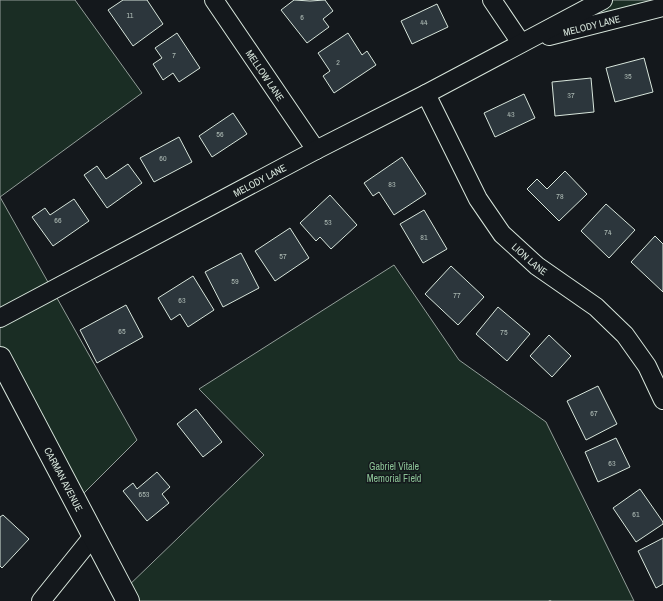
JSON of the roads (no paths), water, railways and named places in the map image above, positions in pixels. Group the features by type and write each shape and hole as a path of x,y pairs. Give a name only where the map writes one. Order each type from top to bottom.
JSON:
{"main road":[{"name":"CARMAN AVENUE","path":"0,358 128,601"}],"street":[{"name":"MELLOW LANE","path":"214,0 316,150"},
{"path":"492,0 521,44"},
{"name":"MELODY LANE","path":"0,318 603,0"},
{"name":"MELODY LANE","path":"521,44 663,7"},
{"name":"LION LANE","path":"426,94 478,199 502,234 537,266 596,307 625,335 647,366 663,400"},
{"path":"41,601 94,535"}],"park label":[{"name":"Gabriel Vitale Memorial Field","path":"394,472"}]}
